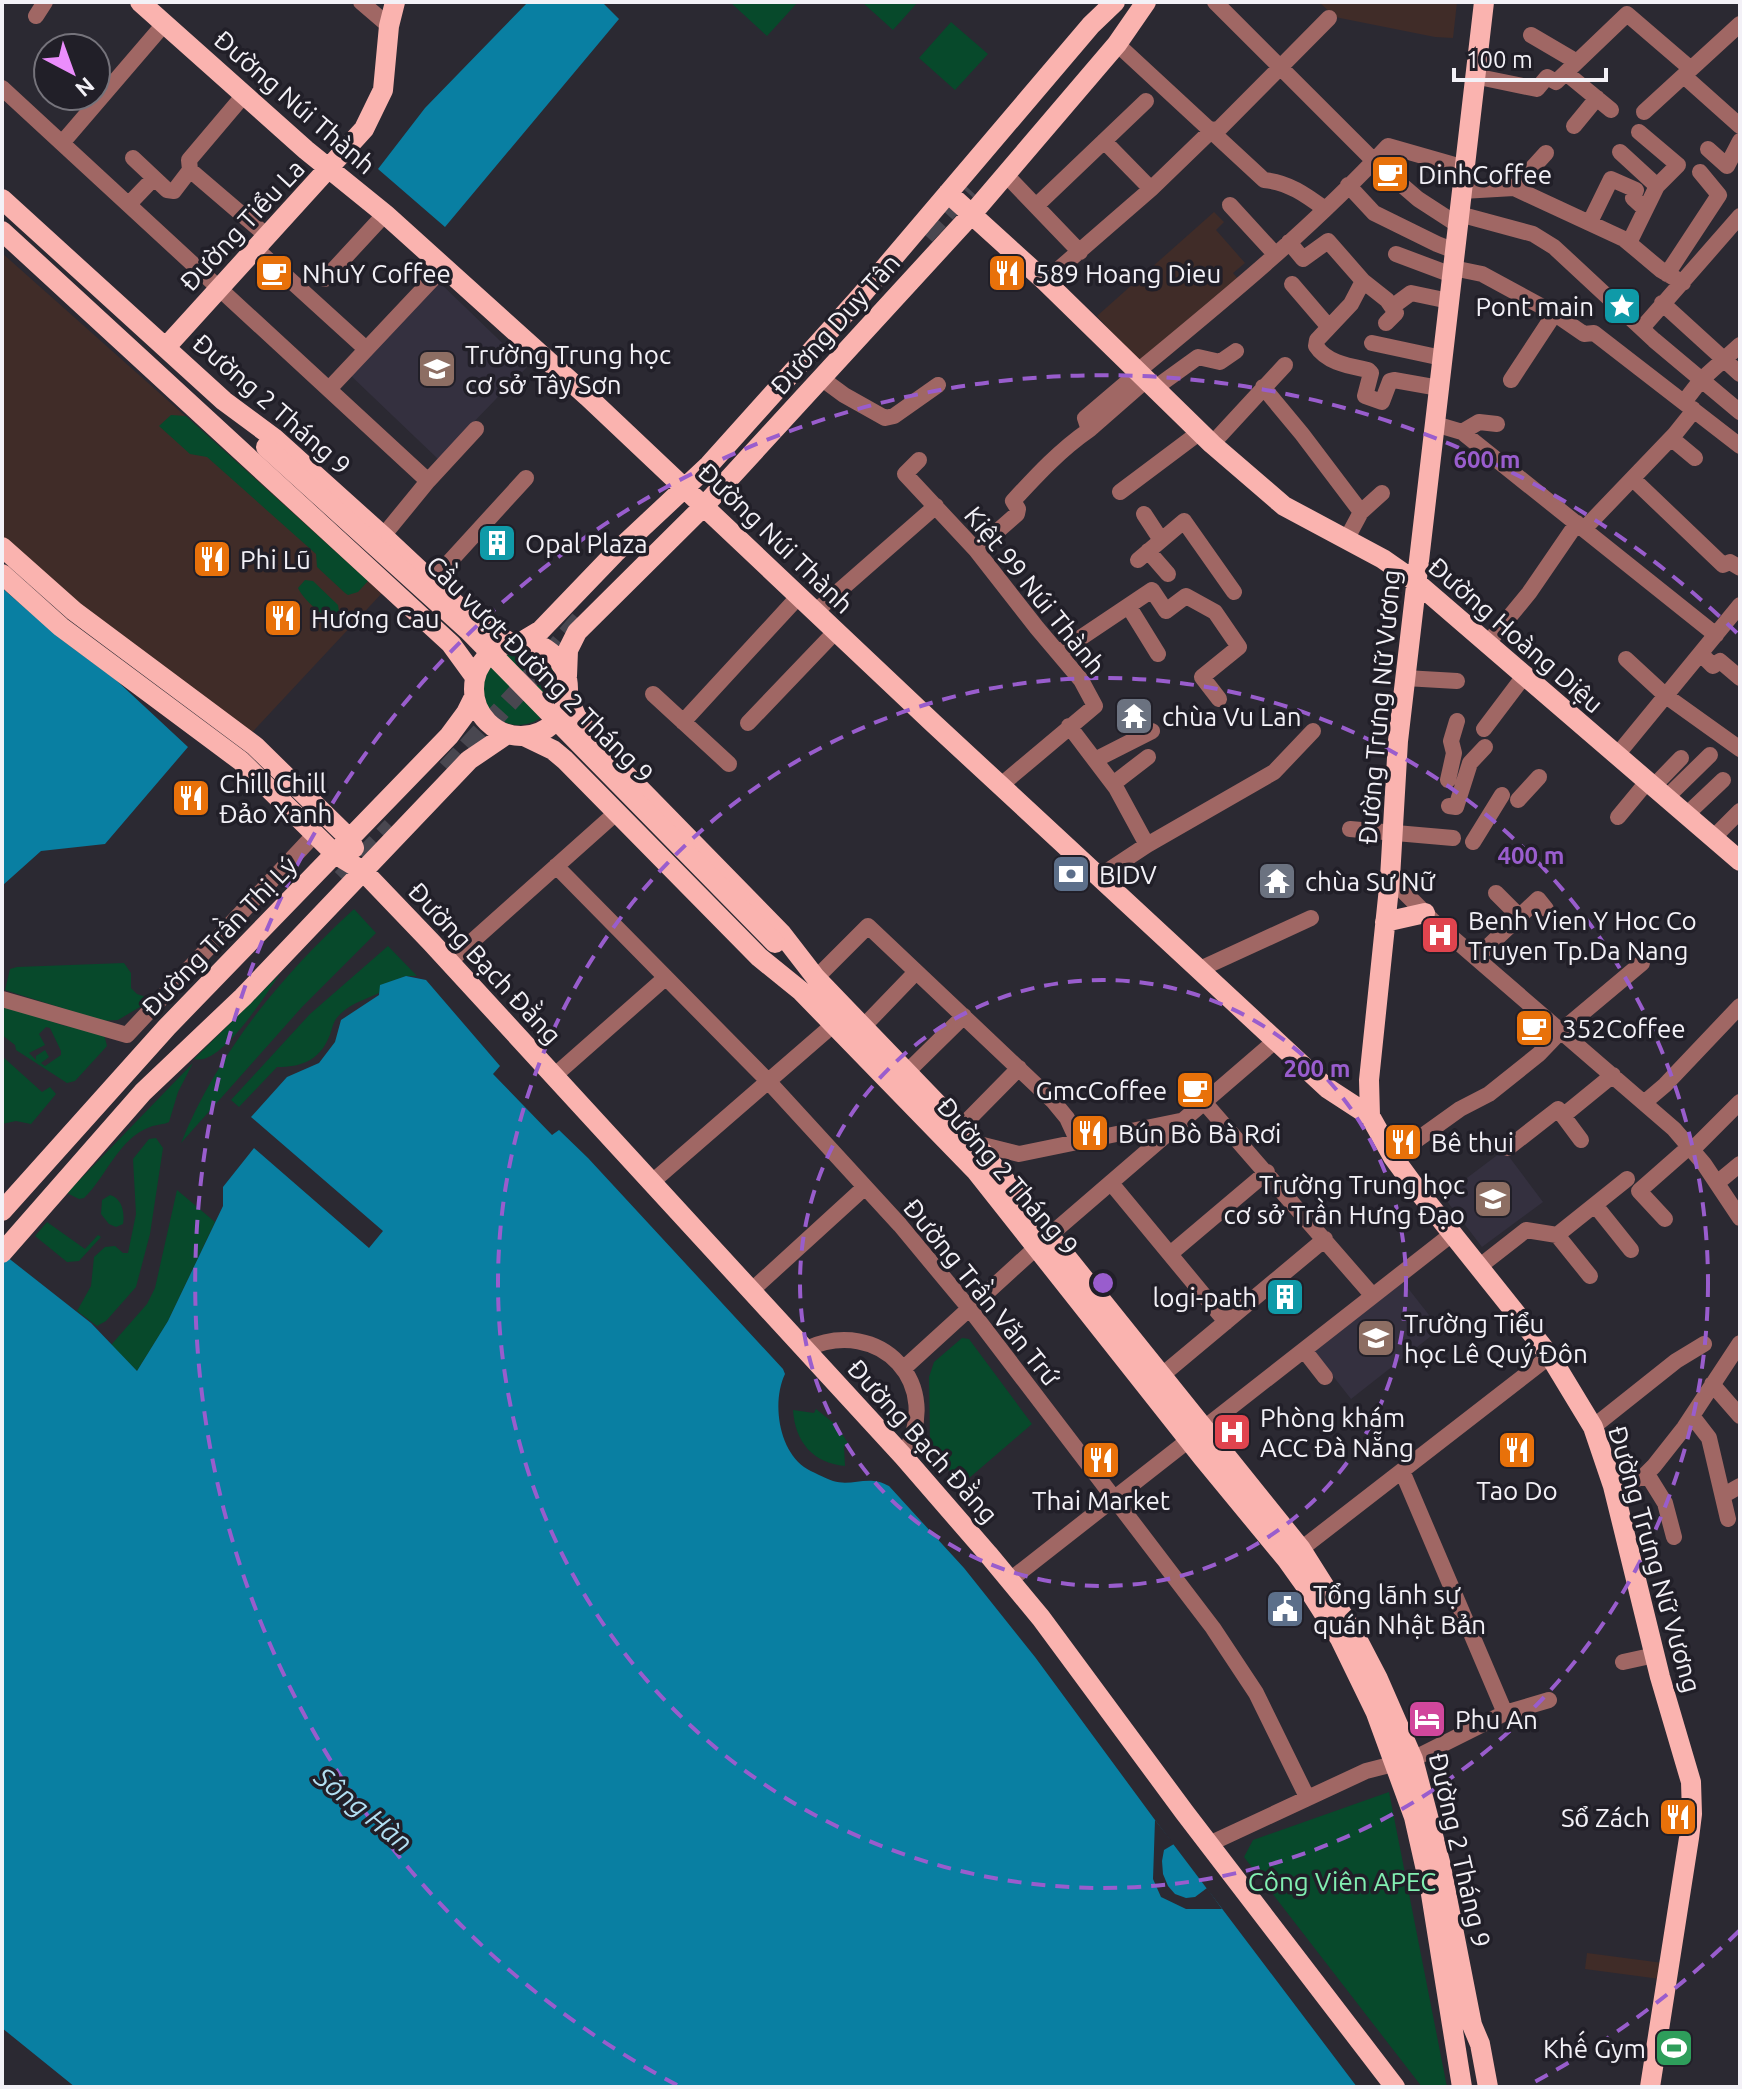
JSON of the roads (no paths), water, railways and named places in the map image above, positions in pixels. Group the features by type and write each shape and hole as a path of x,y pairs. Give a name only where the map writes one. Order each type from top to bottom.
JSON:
{"main road":[{"name":"Đường Núi Thành","path":"140,2 306,150 385,214 685,487 1275,1041 1327,1088 1370,1116"},
{"name":"Đường Tiểu La","path":"166,347 354,141 375,111 383,90 389,26 395,2"},
{"name":"Đường Duy Tân","path":"568,686 566,658 571,641 621,586 704,506 849,348 966,197 1091,25 1118,2"},
{"name":"Đường Duy Tân","path":"516,642 541,630 601,567 709,465 829,331 966,197 1006,175 1117,44 1146,2"},
{"path":"966,197 1110,37 1146,2"},
{"name":"Đường Trưng Nữ Vương","path":"1487,2 1474,76 1405,678 1390,878 1369,1071 1370,1116 1393,1157 1550,1356 1593,1427 1613,1486 1655,1655 1691,1782 1692,1814 1650,2087"},
{"name":"Đường Hoàng Diệu","path":"966,197 1045,281 1206,438 1284,506 1383,559 1416,582 1655,789 1738,856"},
{"name":"Đường 2 Tháng 9","path":"2,199 224,401 274,438 475,622 516,642"},
{"name":"Đường 2 Tháng 9","path":"2,231 451,644 474,687"},
{"path":"829,331 849,348"},
{"name":"Cầu vượt Đường 2 Tháng 9","path":"224,401 263,451 459,637 808,985"},
{"name":"Cầu vượt Đường 2 Tháng 9","path":"207,418 263,451"},
{"path":"2,547 68,619"},
{"path":"601,567 621,586"},
{"path":"2,574 68,619 233,742 350,839 363,871"},
{"path":"143,1092 243,997 469,760 516,736 536,734 554,724 565,707 568,686 563,667 550,651 541,646 516,642 492,651 479,667 474,687 477,707 488,724 516,736"},
{"name":"Đường 2 Tháng 9","path":"568,686 576,716 599,747 782,934 833,1025 1044,1241 1161,1376 1196,1435"},
{"name":"Đường Trần Thị Lý","path":"336,868 350,839 458,725 474,687"},
{"name":"Đường 2 Tháng 9","path":"516,736 553,750 759,957 808,985 863,1027 968,1136 1008,1184 1044,1241 1294,1554 1360,1644 1378,1679 1404,1761 1433,1832 1472,2025 1480,2044 1488,2087"},
{"path":"233,742 241,761 315,834 336,868"},
{"path":"411,776 433,796"},
{"path":"336,868 363,871"},
{"path":"2,1211 123,1078 175,1035 336,868"},
{"path":"2,1253 336,868"},
{"name":"Đường Bạch Đằng","path":"363,871 806,1349 1010,1580 1395,2087"},
{"path":"1385,922 1425,913"},
{"name":"Đường 2 Tháng 9","path":"1404,1761 1462,2087"}],"street":[{"path":"361,2 389,26"},
{"path":"1215,2 1374,161 1418,199 1459,220 1533,234 1554,247 1740,412"},
{"path":"1474,76 1537,89 1547,77 1556,82 1627,14 1740,126"},
{"path":"1045,281 1151,189 1212,130 1219,129 1329,18"},
{"path":"62,143 165,23"},
{"path":"1644,112 1740,24"},
{"path":"1531,35 1572,67 1611,110"},
{"path":"1117,44 1264,180 1280,181 1325,209"},
{"path":"2,88 428,481"},
{"path":"244,95 189,160 190,170 366,349"},
{"path":"1574,126 1597,98"},
{"path":"1036,206 1146,101"},
{"path":"1629,243 1657,186 1678,165 1646,136 1626,157 1657,186"},
{"path":"1104,141 1151,189"},
{"path":"1708,149 1727,166 1740,141"},
{"path":"976,550 1017,514 1018,509 1013,501 1036,476 1064,448 1089,430 1085,418 1145,378 1388,146 1465,168"},
{"path":"1514,188 1546,153"},
{"path":"133,158 171,192 190,170"},
{"path":"1667,274 1719,195 1700,172"},
{"path":"1006,175 1080,252"},
{"path":"129,204 154,178"},
{"path":"1590,222 1611,179 1636,190 1633,198 1645,209"},
{"path":"1348,185 1374,213 1453,264"},
{"path":"1462,191 1514,188 1629,243 1683,283"},
{"path":"1230,205 1275,254"},
{"path":"325,279 385,214"},
{"path":"1642,328 1740,216"},
{"path":"1289,242 1303,259 1328,241 1363,281 1387,300 1389,315 1411,293 1449,301"},
{"path":"1396,254 1453,264 1482,274 1552,312 1584,334 1594,333 1740,446"},
{"path":"329,389 443,268"},
{"path":"1363,281 1351,304 1328,326 1316,346 1330,360 1368,370 1371,373 1365,396 1382,402 1390,381 1394,380 1439,388"},
{"path":"1292,284 1328,326"},
{"path":"1662,303 1740,374"},
{"path":"1511,380 1553,316 1552,312"},
{"path":"1372,343 1442,358"},
{"path":"1487,644 1580,526 1633,479 1671,438 1691,414 1688,405 1701,380 1740,345"},
{"path":"1145,378 1198,357 1220,362 1236,351"},
{"path":"1120,492 1206,438 1285,365"},
{"path":"821,378 885,418 894,416 938,385"},
{"path":"1263,387 1361,512"},
{"path":"1462,432 1479,422 1497,424"},
{"path":"1435,424 1462,432 1716,635"},
{"path":"383,536 476,429"},
{"path":"1671,438 1695,458"},
{"name":"Kiệt 99 Núi Thành","path":"919,460 905,474 976,550 1081,680 1095,706 1069,726"},
{"path":"432,581 526,478"},
{"path":"1633,479 1723,565 1730,562 1740,568"},
{"path":"1346,540 1361,512 1382,493"},
{"name":"Kiệt 99 Núi Thành","path":"815,612 936,506"},
{"path":"1144,514 1149,551 1168,574"},
{"path":"1149,551 1184,521 1234,592"},
{"path":"1058,653 1152,590 1166,611 1186,596 1215,612 1239,647 1202,677 1219,699"},
{"path":"683,722 799,596"},
{"path":"1617,755 1740,605"},
{"path":"1129,607 1158,654"},
{"path":"748,723 836,631"},
{"path":"1701,654 1713,666 1720,661 1740,678"},
{"path":"1626,659 1666,696 1740,749"},
{"path":"1484,729 1524,676"},
{"path":"1405,678 1457,681"},
{"path":"653,694 729,764"},
{"path":"1448,780 1454,753 1451,741 1457,721"},
{"path":"1001,785 1069,726 1113,784 1147,845"},
{"path":"1095,760 1152,731"},
{"path":"1100,876 1147,845 1274,772 1313,731"},
{"path":"1449,806 1456,807 1470,763 1485,747"},
{"path":"1618,817 1655,789 1710,755"},
{"path":"1113,784 1148,757"},
{"path":"1655,789 1681,758"},
{"path":"1473,842 1510,797 1539,777"},
{"path":"1686,815 1723,780"},
{"path":"1713,838 1740,811"},
{"path":"449,962 617,812"},
{"path":"1350,829 1453,838"},
{"path":"2,999 127,1035 315,834"},
{"name":"Đường Trần Văn Trứ","path":"556,866 664,979 768,1081 900,1225 969,1308 1213,1628 1256,1693 1307,1797"},
{"path":"1390,878 1520,998 1645,1102 1691,1148 1740,1218"},
{"path":"1496,893 1519,916"},
{"path":"1477,957 1538,899 1546,909"},
{"path":"1200,969 1311,918"},
{"path":"808,985 868,926 1019,1068 1067,1118 1078,1142"},
{"path":"1393,1157 1460,1109 1489,1094 1642,963"},
{"path":"863,1027 916,972"},
{"path":"554,1076 664,979"},
{"path":"1645,1102 1740,1006"},
{"path":"906,1073 964,1016"},
{"path":"651,1183 833,1025"},
{"path":"903,1369 1044,1241 1275,1041"},
{"path":"1019,1068 968,1136 1019,1154 1182,1121"},
{"path":"1564,1115 1613,1075"},
{"path":"1204,1102 1373,1296"},
{"path":"1665,1219 1639,1191 1740,1102"},
{"path":"1508,1148 1558,1109 1581,1140"},
{"path":"1008,1184 1011,1163 1019,1154"},
{"path":"1717,1183 1740,1164"},
{"path":"1170,1254 1267,1172"},
{"path":"1557,1235 1627,1179"},
{"path":"1111,1183 1226,1322"},
{"path":"751,1291 865,1187"},
{"path":"1595,1205 1631,1250"},
{"path":"1480,1266 1526,1230 1557,1235 1590,1276"},
{"path":"1010,1580 1452,1234"},
{"path":"1161,1376 1325,1239"},
{"path":"806,1349 835,1340 865,1342 880,1348 903,1369 915,1392 917,1419 910,1445 903,1456"},
{"path":"1613,1486 1647,1474 1692,1416 1740,1343"},
{"path":"1593,1427 1676,1361 1704,1344"},
{"path":"1304,1350 1325,1377"},
{"path":"1294,1554 1550,1356"},
{"path":"1712,1384 1740,1416"},
{"path":"1692,1416 1709,1438 1728,1519"},
{"path":"1402,1471 1505,1713"},
{"path":"1647,1474 1665,1503 1674,1537"},
{"path":"1724,1495 1740,1486"},
{"path":"1623,1662 1655,1655"},
{"path":"1209,1844 1366,1771 1404,1761 1505,1713 1549,1700"}],"water":[{"path":"528,2 602,2 619,19 445,227 378,169 425,108"},
{"path":"2,588 62,640 116,680 188,747 105,844 41,851 2,889"},
{"name":"Sông Hàn","path":"406,976 426,980 500,1066 493,1074 552,1135 559,1130 588,1158 783,1369 785,1374 778,1410 783,1436 795,1459 807,1469 833,1481 874,1481 889,1486 964,1568 1035,1657 1357,2087 75,2087 2,2028 2,1253 91,1323 137,1371 168,1321 223,1206 223,1187 254,1148 369,1248 383,1231 251,1117 287,1077 319,1063 335,1042 341,1020 379,995 380,985"}],"tunnel":[{"path":"925,235 968,188"},
{"path":"447,769 580,620"},
{"path":"342,879 392,827"}],"place":[{"name":"DinhCoffee","path":"1390,174"},
{"name":"NhuY Coffee","path":"274,273"},
{"name":"589 Hoang Dieu","path":"1007,273"},
{"name":"Pont main","path":"1622,306"},
{"name":"Trường Trung học cơ sở Tây Sơn","path":"437,369"},
{"name":"Opal Plaza","path":"497,543"},
{"name":"Phi Lũ","path":"212,559"},
{"name":"Hương Cau","path":"283,618"},
{"name":"chùa Vu Lan","path":"1134,716"},
{"name":"Chill Chill Đảo Xanh","path":"191,798"},
{"name":"BIDV","path":"1071,874"},
{"name":"chùa Sư Nữ","path":"1277,881"},
{"name":"Benh Vien Y Hoc Co Truyen Tp.Da Nang","path":"1440,935"},
{"name":"352Coffee","path":"1534,1028"},
{"name":"GmcCoffee","path":"1195,1090"},
{"name":"Bún Bò Bà Rơi","path":"1090,1133"},
{"name":"Bê thui","path":"1403,1142"},
{"name":"Trường Trung học cơ sở Trần Hưng Đạo","path":"1493,1199"},
{"name":"logi-path","path":"1285,1297"},
{"name":"Trường Tiểu học Lê Quý Đôn","path":"1376,1338"},
{"name":"Phòng khám ACC Đà Nẵng","path":"1232,1432"},
{"name":"Tao Do","path":"1517,1450"},
{"name":"Thai Market","path":"1101,1460"},
{"name":"Tổng lãnh sự quán Nhật Bản","path":"1285,1609"},
{"name":"Phu An","path":"1427,1719"},
{"name":"Sổ Zách","path":"1678,1817"},
{"name":"Khế Gym","path":"1674,2048"}],"park label":[{"name":"Công Viên APEC","path":"1342,1881"}]}
